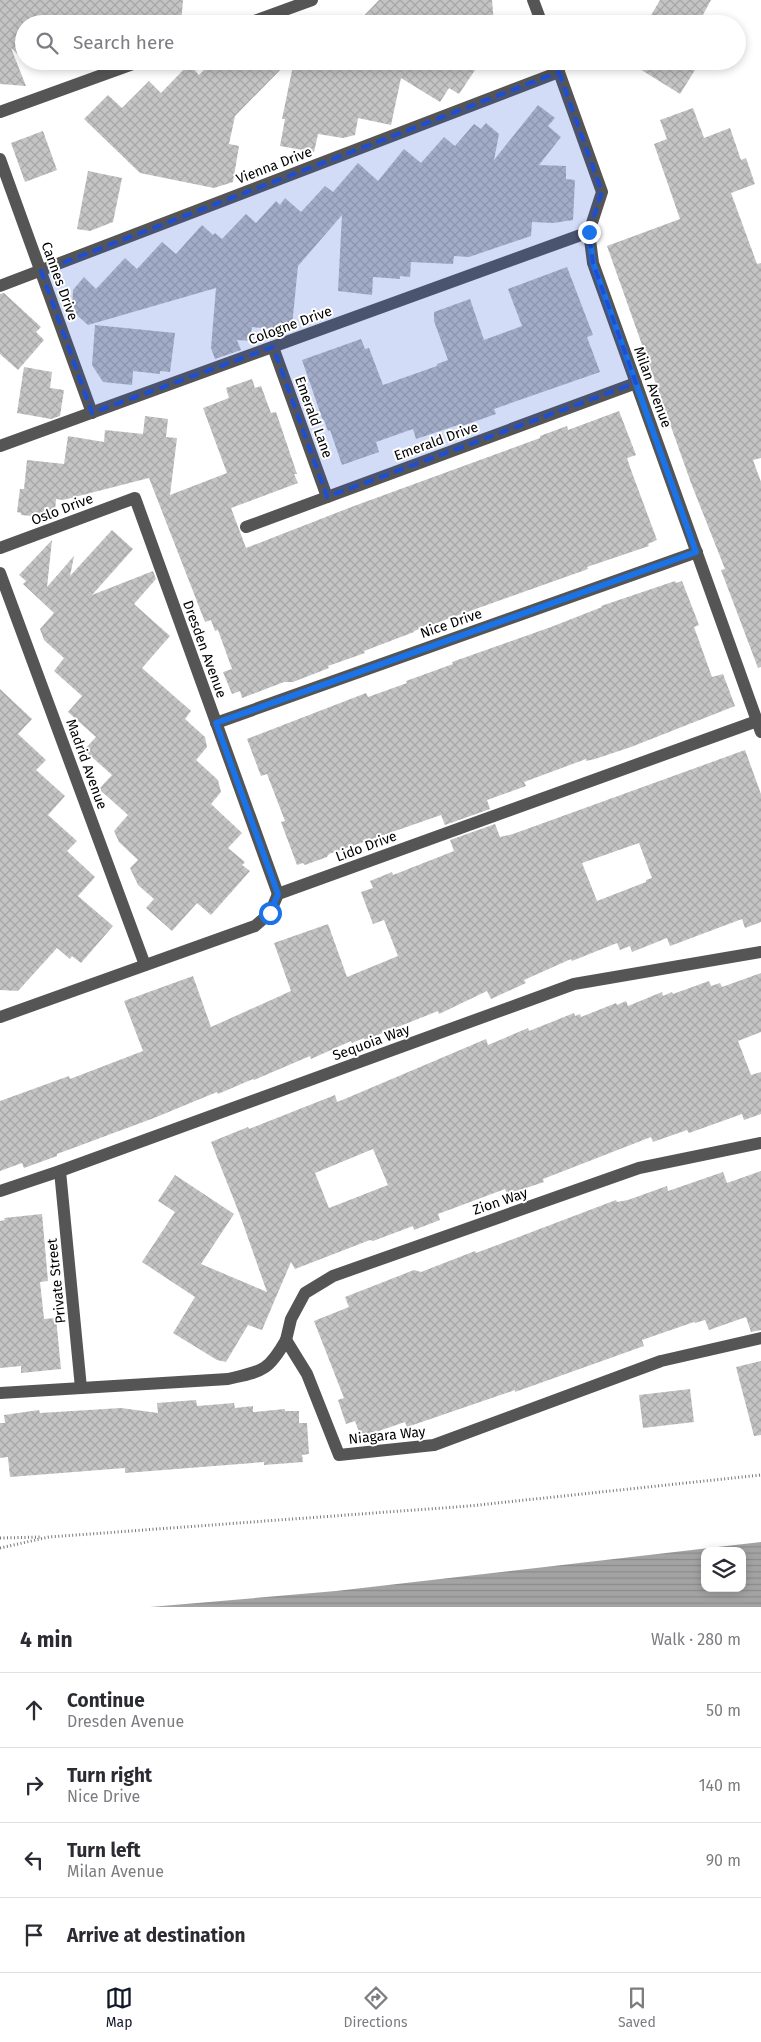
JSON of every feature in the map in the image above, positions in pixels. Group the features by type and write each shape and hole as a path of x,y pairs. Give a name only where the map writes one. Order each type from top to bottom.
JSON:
{"street":[{"path":"271,15 312,0"},
{"path":"533,0 539,15"},
{"path":"0,112 116,70"},
{"name":"Vienna Drive","path":"0,286 547,70"},
{"name":"Milan Avenue","path":"558,70 602,192 589,232 593,263 759,726"},
{"name":"Cannes Drive","path":"0,159 92,413"},
{"name":"Cologne Drive","path":"0,446 589,232"},
{"name":"Emerald Lane","path":"273,347 327,497"},
{"name":"Emerald Drive","path":"246,527 636,383"},
{"name":"Oslo Drive","path":"0,548 135,498"},
{"name":"Dresden Avenue","path":"135,498 278,894"},
{"name":"Nice Drive","path":"216,723 696,552"},
{"name":"Madrid Avenue","path":"0,573 145,965"},
{"name":"Lido Drive","path":"278,894 759,726"},
{"path":"0,1017 255,926 270,913 278,894"},
{"name":"Sequoia Way","path":"0,1191 60,1171 574,984 761,952"},
{"name":"Zion Way","path":"286,1340 291,1319 305,1293 333,1276 639,1168 761,1143"},
{"name":"Private Street","path":"60,1171 81,1388"},
{"name":"Niagara Way","path":"286,1340 307,1374 338,1455 434,1444 661,1361 761,1338"},
{"path":"0,1393 236,1377 260,1371 276,1359 286,1340"}],"path":[{"path":"0,1538 49,1537 469,1506 761,1474"},
{"path":"0,1548 49,1537"}],"highlighted area":[{"path":"559,72 602,192 589,232 593,263 636,383 327,497 273,347 92,413 41,271"}],"shaded area":[{"path":"761,1542 761,1607 150,1607 336,1591 701,1549 701,1592 746,1592 746,1547 718,1547"}],"building":[{"path":"0,0 183,0 182,15 15,15 15,52 11,48 15,58 15,70 20,70 26,86 0,84"},
{"path":"379,0 492,0 493,15 365,15"},
{"path":"660,0 711,0 703,15 651,15"},
{"path":"183,70 194,70 199,75 204,70 280,70 235,116 229,144 239,146 233,182 214,188 140,173 84,119 108,95 122,108 149,81 161,93"},
{"path":"292,70 475,70 459,94 449,88 440,102 401,78 391,125 358,118 355,135 343,138 318,134 314,152 280,146 285,119 282,119"},
{"path":"641,70 695,70 680,94"},
{"path":"538,105 555,118 548,126 561,137 539,165 566,166 566,179 575,180 573,220 553,223 532,222 531,236 469,257 454,256 453,264 411,262 410,277 400,276 400,279 373,277 372,295 338,291 342,215 298,266 292,326 283,330 252,327 250,341 237,340 241,350 215,359 211,348 216,288 88,325 72,311 73,290 84,277 96,289 125,258 137,269 162,242 176,254 202,225 213,235 215,233 222,239 246,214 256,223 276,201 280,205 285,198 301,212 325,186 333,192 358,163 378,181 404,149 421,163 444,137 455,146 474,124 481,129 486,123 499,134 494,160"},
{"path":"693,108 704,138 730,128 741,160 746,158 755,184 731,193 757,264 761,263 761,458 753,460 761,482 761,667 758,668 721,570 725,569 691,483 607,246 680,219 654,144 667,139 660,120"},
{"path":"43,131 57,170 25,182 11,143"},
{"path":"88,171 122,178 113,222 90,231 77,229"},
{"path":"567,267 593,335 587,337 600,372 494,409 496,414 459,427 458,425 416,439 413,429 376,442 379,452 342,465 330,430 328,431 323,421 302,360 361,339 365,349 369,348 383,385 437,366 437,364 448,360 434,321 434,312 470,299 484,340 522,326 508,289"},
{"path":"4,293 41,327 36,332 44,340 18,370 0,354 0,294"},
{"path":"95,325 175,333 170,372 160,371 160,374 133,371 132,385 103,382 92,365"},
{"path":"24,367 52,372 50,388 64,390 60,416 51,419 17,413"},
{"path":"252,379 255,388 261,386 271,413 276,412 297,474 294,474 298,483 231,508 246,548 540,438 540,436 567,426 568,430 619,411 636,455 627,458 657,540 648,544 649,546 587,567 588,569 414,631 293,682 284,682 242,698 240,691 232,694 223,672 232,669 218,630 215,631 211,620 205,622 149,478 63,500 56,499 55,511 44,510 43,517 21,515 21,513 17,512 20,489 24,489 27,460 64,464 68,436 104,442 105,430 143,434 145,416 168,419 166,437 177,438 170,495 227,473 203,408 229,398 226,388"},
{"path":"112,530 133,549 92,595 153,571 156,579 134,604 170,636 142,668 191,711 185,719 205,737 207,747 196,760 218,780 221,792 211,804 242,833 228,848 245,862 242,865 250,871 211,915 197,903 172,931 146,908 154,899 138,885 130,868 138,860 119,842 114,831 128,815 99,789 112,775 84,750 96,737 68,712 82,696 54,671 64,658 44,640 40,629 54,613 23,584 26,581 19,575 52,540 47,587 74,556 70,576"},
{"path":"675,581 676,583 682,581 699,625 694,627 712,677 723,674 735,706 631,747 595,759 586,761 586,759 524,782 526,786 487,800 490,809 445,825 441,815 329,854 327,857 305,865 303,863 297,865 281,822 285,821 267,774 261,776 247,739 366,693 368,697 407,683 406,681 453,664 452,662 551,627 601,606"},
{"path":"0,689 32,719 18,734 46,760 36,770 65,796 48,815 77,841 67,851 95,877 78,896 113,926 81,963 72,956 70,959 57,948 18,991 0,990"},
{"path":"745,750 761,794 761,922 745,928 742,919 670,946 667,938 632,952 630,946 620,950 617,943 572,961 571,959 524,980 526,983 491,999 487,991 439,1014 438,1011 365,1040 364,1038 352,1043 351,1041 311,1059 310,1056 218,1094 217,1092 57,1154 57,1156 24,1168 22,1163 0,1171 0,1101 69,1076 70,1079 143,1051 124,1001 193,976 211,1027 291,991 274,943 328,924 347,977 398,956 384,920 373,924 361,892 373,888 370,881 392,872 393,875 454,851 450,840 495,824 500,837 513,834","holes":["639,843 652,878 597,901 582,863"]},
{"path":"761,973 761,1032 738,1041 751,1075 761,1072 761,1114 744,1120 742,1114 689,1133 687,1130 653,1142 651,1137 543,1179 544,1182 507,1194 505,1189 438,1214 440,1220 414,1230 413,1226 373,1241 370,1240 295,1269 291,1262 262,1330 248,1325 226,1362 217,1360 173,1333 195,1297 142,1262 175,1212 158,1201 175,1175 234,1214 201,1264 267,1292 241,1218 211,1142 335,1095 337,1102 486,1039 488,1045 528,1028 529,1031 574,1013 575,1016 580,1014 581,1017 626,1001 628,1006 662,992 663,996 672,992 673,994 709,981 711,986 720,983 722,987","holes":["373,1149 388,1185 329,1208 315,1173"]},
{"path":"761,1171 761,1330 751,1332 746,1317 709,1330 705,1320 694,1322 642,1340 644,1346 515,1392 515,1390 407,1427 405,1422 361,1437 355,1421 346,1424 338,1400 344,1398 314,1321 349,1307 345,1297 414,1270 421,1272 475,1251 476,1253 616,1200 617,1202 628,1200 667,1186 668,1191 723,1172 727,1183"},
{"path":"42,1214 48,1281 40,1282 44,1319 56,1318 61,1369 21,1373 21,1366 0,1368 0,1221 5,1220 4,1218"},
{"path":"761,1361 761,1435 754,1436 736,1367"},
{"path":"690,1389 694,1422 643,1428 639,1395"},
{"path":"196,1400 197,1406 234,1403 235,1408 253,1406 253,1412 285,1409 285,1411 299,1411 299,1423 307,1423 309,1454 302,1455 303,1462 264,1465 264,1462 125,1473 125,1468 10,1477 8,1457 0,1458 0,1423 5,1423 4,1415 39,1410 40,1413 121,1408 158,1413 157,1403"}],"route":[{"path":"270,913 278,894 216,723 696,552 593,263 589,232"}]}
